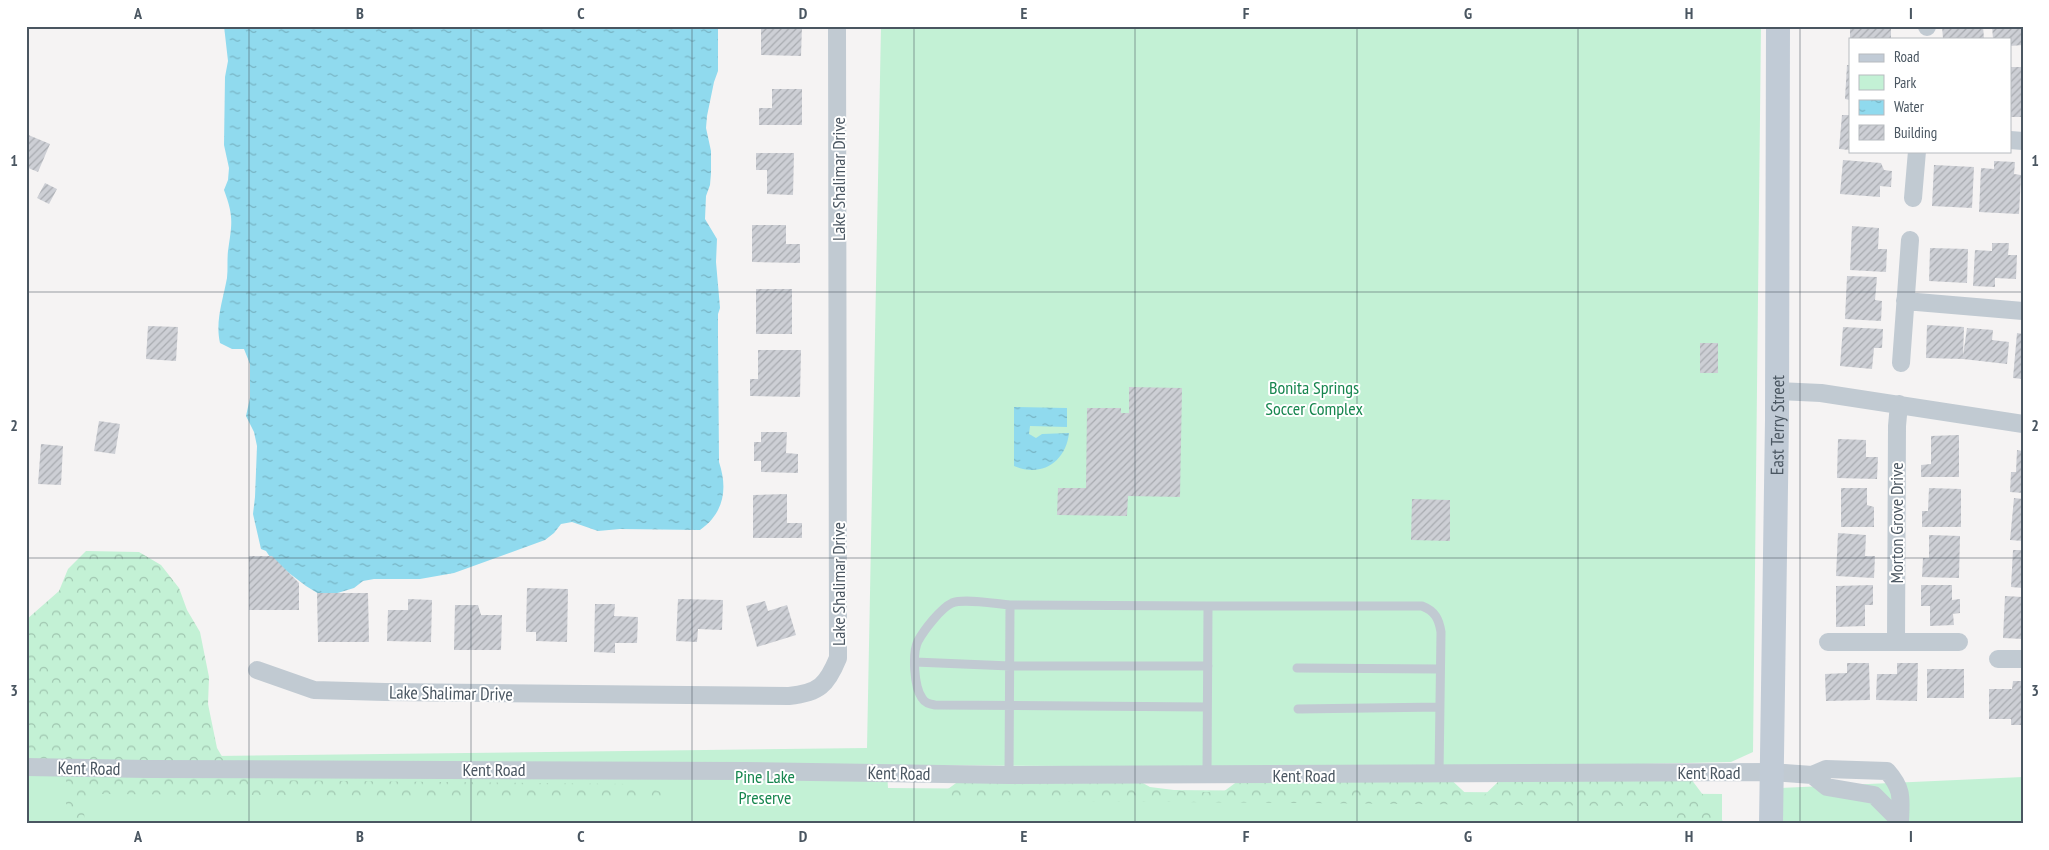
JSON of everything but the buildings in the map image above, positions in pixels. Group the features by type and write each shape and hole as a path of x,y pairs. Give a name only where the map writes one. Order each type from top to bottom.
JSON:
{"street":[{"name":"Lake Shalimar Drive","path":"257,670 314,690 376,692 789,696 807,694 823,686 832,673 838,658 837,26"},
{"name":"East Terry Street","path":"1771,824 1777,391 1778,26"},
{"path":"1913,198 1917,152"},
{"path":"1901,363 1910,240"},
{"path":"1905,301 2023,311"},
{"path":"1777,391 1821,392 2023,424"},
{"name":"Morton Grove Drive","path":"1896,642 1897,426 1899,404"},
{"path":"1828,642 1959,642"},
{"path":"1998,659 2023,659"},
{"name":"Kent Road","path":"26,766 148,769 744,771 1009,775 1771,772 1812,775"},
{"path":"1826,769 1887,771 1896,781 1901,793 1900,822 1874,795 1827,787 1812,775 1826,769"},
{"path":"1882,805 1899,788"}],"lane":[{"path":"1207,708 935,705 926,703 921,696 916,681 915,662 918,642 944,608 953,603 1010,605 1422,606 1434,613 1440,624 1439,774"},
{"path":"1009,775 1010,605"},
{"path":"1207,775 1208,606"},
{"path":"915,662 1010,666 1208,666"},
{"path":"1297,668 1440,670"},
{"path":"1298,709 1440,707"}],"green space":[{"name":"Bonita Springs Soccer Complex","path":"881,26 1761,26 1753,752 1731,762 1465,768 868,765 887,772 888,788 1722,794 1722,824 26,824 26,775 59,758 867,748"},
{"path":"86,551 139,552 161,565 179,588 187,610 200,632 209,677 208,704 217,748 230,770 252,780 630,784 679,798 92,794 85,797 84,824 66,824 66,775 26,768 26,620 59,591 68,569"},
{"path":"971,772 1125,773 1150,787 1190,792 1223,792 1242,778 1445,774 1476,803 1500,780 1691,779 1725,824 1677,824 1649,806 933,800"},
{"path":"2023,777 2023,824 1779,824 1780,788"}],"water":[{"path":"224,26 718,26 718,71 714,82 706,128 711,151 711,173 710,185 706,196 705,219 717,239 716,262 720,308 718,314 719,462 722,472 723,491 719,508 708,523 700,530 620,529 598,531 572,522 561,524 545,540 454,573 420,579 374,579 363,581 354,588 331,595 319,594 306,586 272,560 266,551 261,549 253,514 257,446 254,432 246,416 250,398 250,364 244,349 232,349 220,343 218,327 227,278 231,220 224,190 228,180 229,168 224,145 225,77 228,61"},
{"path":"1014,407 1067,408 1067,427 1030,426 1029,434 1036,438 1042,434 1069,433 1063,452 1050,465 1034,470 1014,466"}],"park label":[{"name":"Pine Lake Preserve","path":"765,786"}]}
